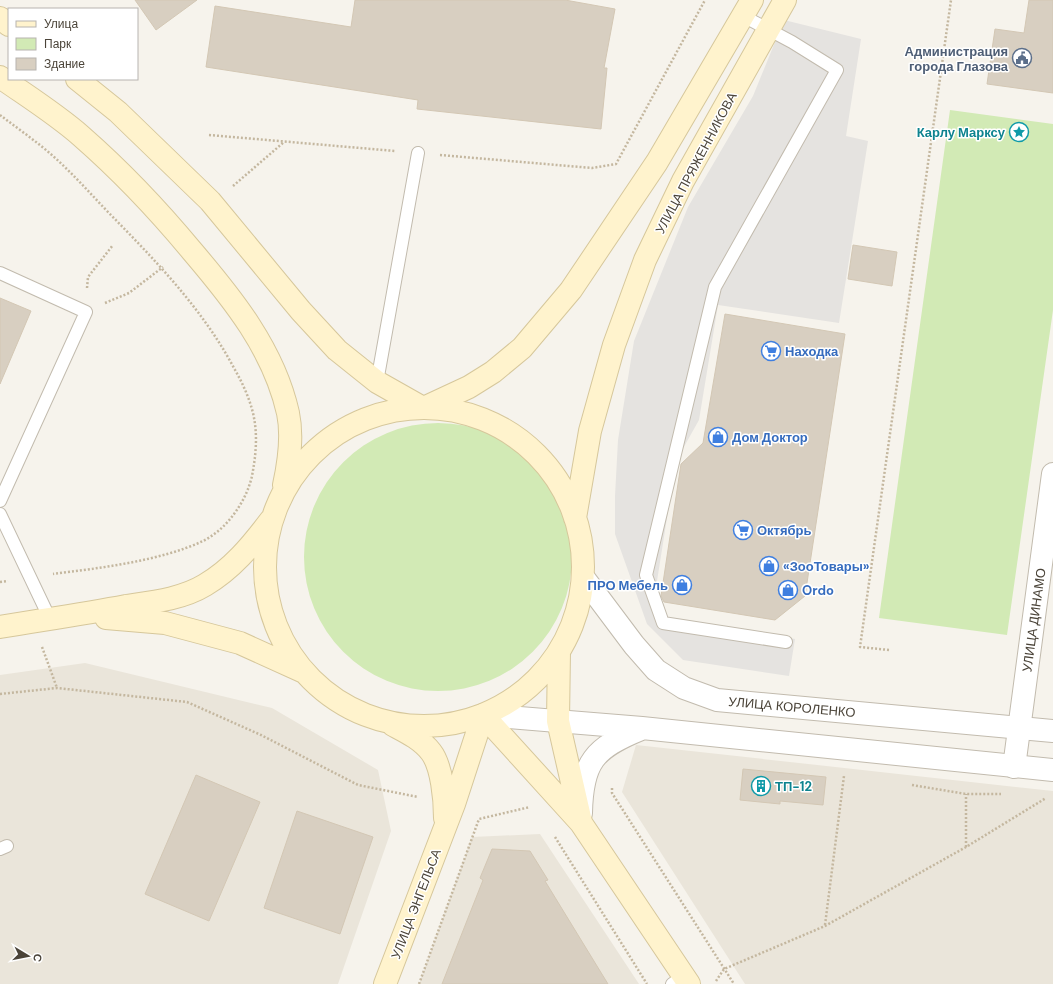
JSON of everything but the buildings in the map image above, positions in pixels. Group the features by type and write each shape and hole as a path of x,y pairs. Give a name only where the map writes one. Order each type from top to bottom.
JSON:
{"main road":[{"name":"УЛИЦА ПРЯЖЕННИКОВА","path":"575,518 590,431 614,344 644,260 683,182 770,30 785,0"},
{"path":"423,408 469,387 493,372 522,348 571,290 657,162 747,8"},
{"path":"0,18 8,24"},
{"path":"0,77 80,136 162,215 231,296 257,336 276,377 288,413 290,436 289,461 283,494"},
{"path":"78,80 118,112 210,201 301,311 338,350 377,382 423,408"},
{"path":"386,722 438,726 483,715 498,708 522,692 549,666 559,651 573,623 583,577 583,557 575,518 569,502 556,477 541,459 526,445 503,429 483,419 453,410 423,408 395,410 362,420 328,440 304,462 283,494 274,515 266,552 268,599 285,645 304,672 313,681 355,711 386,722 414,736 432,752 441,778 448,810"},
{"path":"0,627 73,616 173,598 204,585 228,569 252,544 274,515"},
{"path":"73,616 165,623 240,643 304,672"},
{"path":"559,651 558,721 581,823"},
{"path":"483,715 581,823 681,981"},
{"name":"УЛИЦА ЭНГЕЛЬСА","path":"385,984 483,715"}],"street":[{"name":"УЛИЦА ДИНАМО","path":"1014,767 1053,474"},
{"name":"УЛИЦА КОРОЛЕНКО","path":"583,577 634,645 656,670 684,688 717,700 1053,730"},
{"path":"483,715 642,728 1053,770"},
{"path":"581,823 582,788 589,764 608,744 642,728"}],"lane":[{"path":"747,8 770,30 837,70 715,287 646,576 663,623 786,642"},
{"path":"377,382 418,153"},
{"path":"0,273 86,312 0,501"},
{"path":"0,514 50,619"}],"path":[{"path":"209,135 592,168 616,164 705,0"},
{"path":"888,650 860,647 951,0"},
{"path":"0,115 52,155 163,267 220,341 243,385 253,413 256,437 256,458 250,486 241,504 222,527 204,540 173,551 111,567 0,582"},
{"path":"228,190 284,141"},
{"path":"86,312 88,278 113,244"},
{"path":"129,293 163,267"},
{"path":"0,694 57,688 187,702 261,735 358,786 479,819 534,806"},
{"path":"825,926 844,773"},
{"path":"612,786 612,792 734,984"},
{"path":"966,794 966,847"},
{"path":"714,984 724,969 825,926 966,847 1046,797"},
{"path":"419,984 479,819"},
{"path":"551,831 647,984"}],"shaded area":[{"path":"784,20 861,39 846,136 868,141 839,323 718,305 699,420 676,461 654,600 667,617 795,639 789,676 683,660 647,624 615,534 615,496 618,440 634,341 688,207 753,96"},
{"path":"85,663 272,708 378,770 391,831 338,984 0,984 0,675"},
{"path":"636,745 1053,791 1053,984 745,984 622,792"},
{"path":"540,834 639,984 419,984 472,837"}],"green space":[{"path":"950,110 1053,124 1053,310 1007,635 879,618"},
{"path":"438,423 464,426 489,433 523,453 533,462 542,472 562,506 569,531 572,557 569,583 562,608 542,642 533,652 523,661 489,681 464,688 438,691 412,688 387,681 353,661 343,652 334,642 314,608 307,583 304,557 307,531 314,506 334,472 343,462 353,453 387,433 412,426"}],"place":[{"name":"Администрация города Глазова","path":"1022,58"},
{"name":"Карлу Марксу","path":"1019,132"},
{"name":"Находка","path":"771,351"},
{"name":"Дом Доктор","path":"718,437"},
{"name":"Октябрь","path":"743,530"},
{"name":"«ЗооТовары»","path":"769,566"},
{"name":"ПРО Мебель","path":"682,585"},
{"name":"Ordo","path":"788,590"},
{"name":"ТП-12","path":"761,786"}]}
